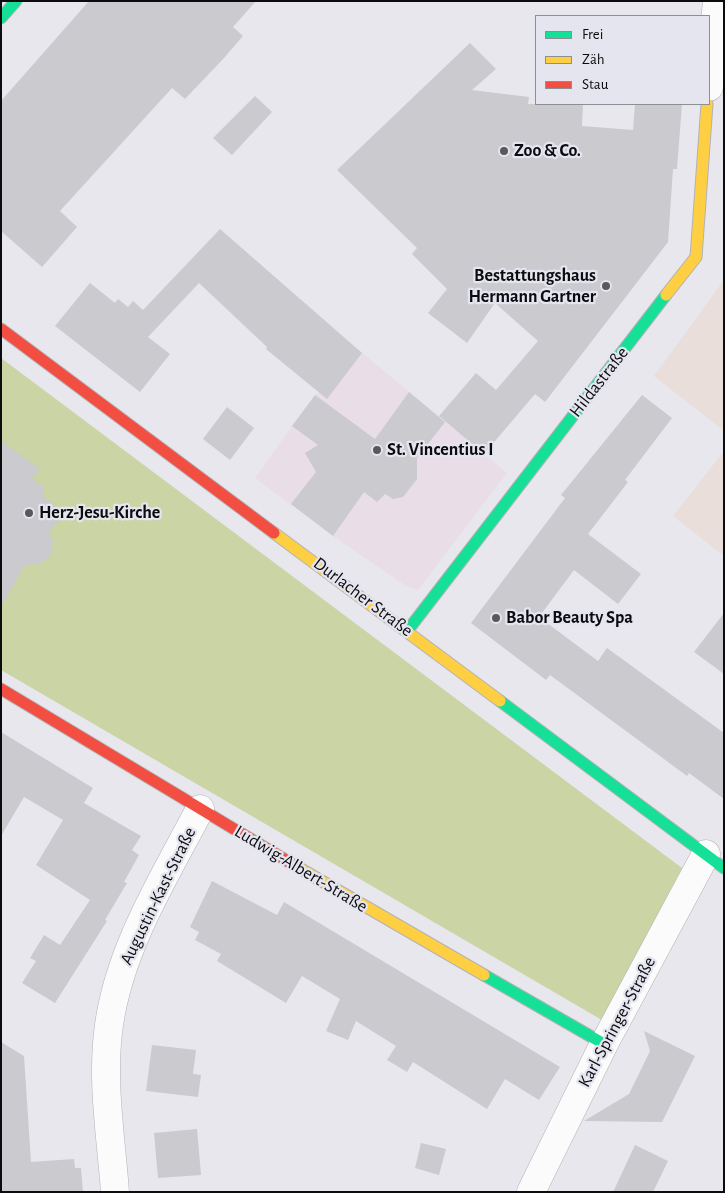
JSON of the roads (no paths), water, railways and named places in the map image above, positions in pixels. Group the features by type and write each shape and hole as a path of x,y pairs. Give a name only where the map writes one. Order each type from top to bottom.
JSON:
{"street":[{"path":"1,18 16,1"},
{"path":"710,76 717,1"},
{"name":"Hildastraße","path":"408,630 696,257 707,105"},
{"name":"Durlacher Straße","path":"1,329 408,630 715,861"},
{"name":"Ludwig-Albert-Straße","path":"1,689 200,809 604,1044"},
{"name":"Augustin-Kast-Straße","path":"115,1192 105,1066 109,1024 122,969 135,933 200,809"},
{"name":"Karl-Springer-Straße","path":"531,1192 604,1044 715,861"}],"place":[{"name":"Zoo & Co.","path":"504,151"},
{"name":"Bestattungshaus Hermann Gartner","path":"606,286"},
{"name":"St. Vincentius I","path":"377,450"},
{"name":"Herz-Jesu-Kirche","path":"29,513"},
{"name":"Babor Beauty Spa","path":"496,618"}]}
